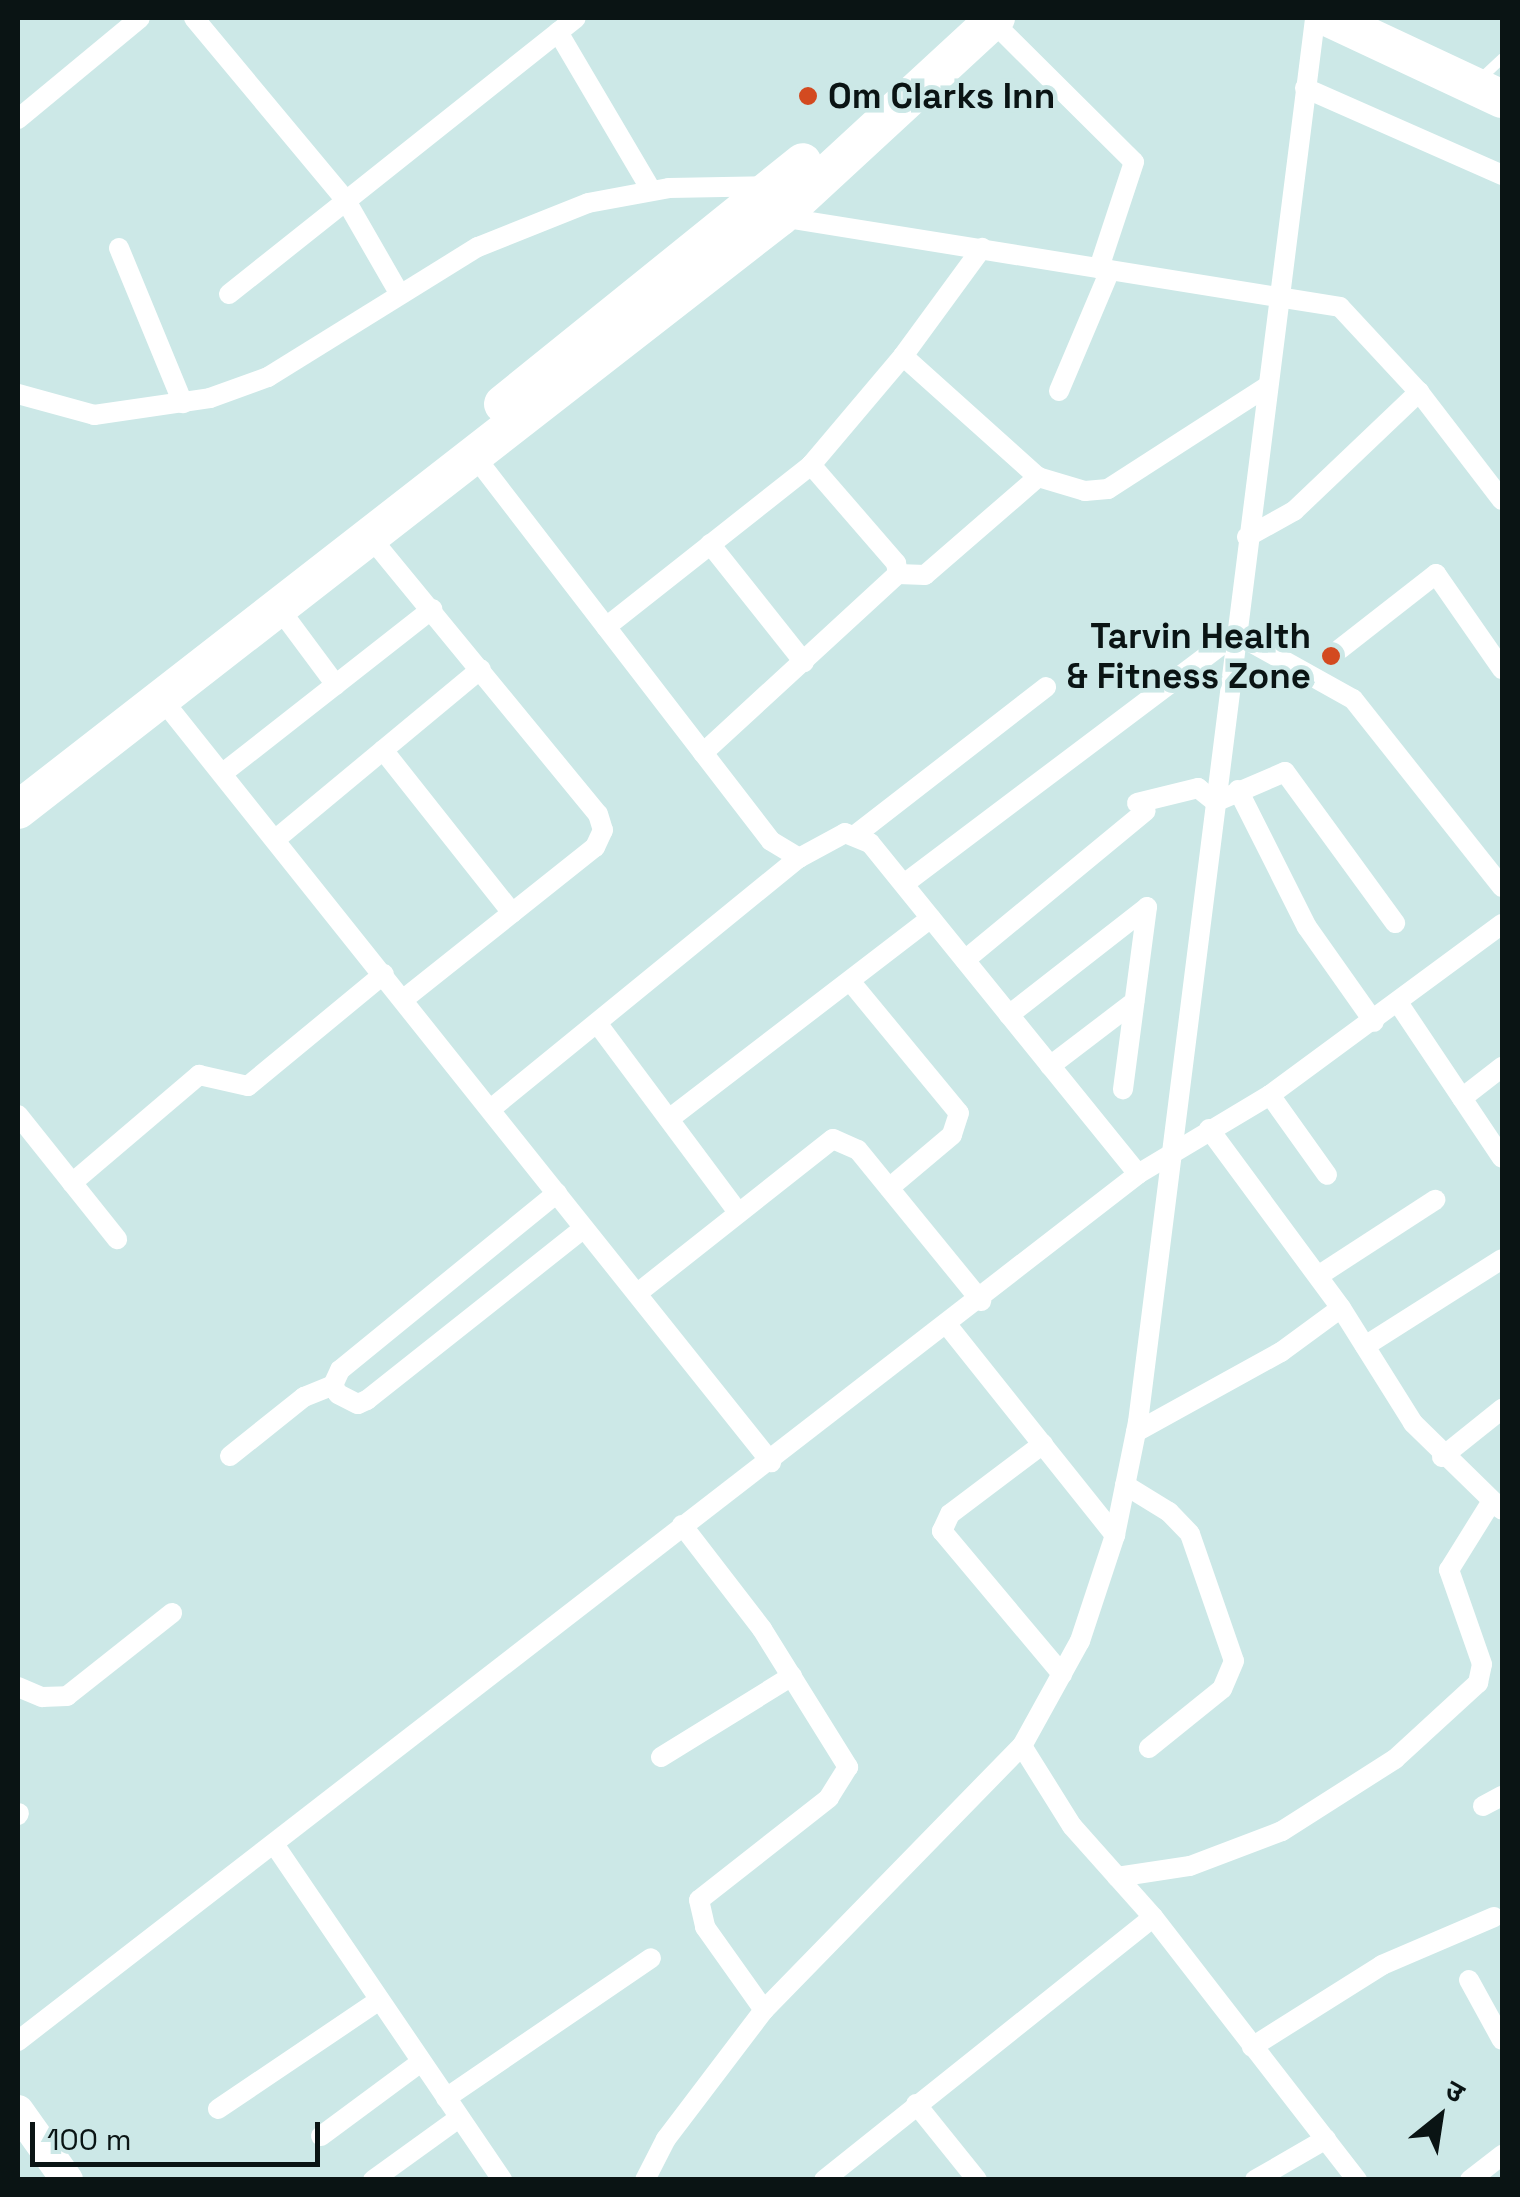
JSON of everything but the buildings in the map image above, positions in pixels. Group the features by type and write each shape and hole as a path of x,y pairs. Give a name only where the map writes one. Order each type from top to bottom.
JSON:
{"highway":[{"path":"18,810 476,458 778,202 986,18"},
{"path":"1330,18 1488,92"},
{"path":"18,777 461,438 778,202"}],"main road":[{"path":"18,2111 67,2180"}],"street":[{"path":"18,118 140,18"},
{"path":"194,18 345,199 399,292"},
{"path":"230,294 576,18"},
{"path":"986,18 1134,162 1104,269 1059,391"},
{"path":"645,2180 666,2138 764,2010 970,1806 1022,1746 1080,1641 1116,1535 1136,1432 1315,18"},
{"path":"558,32 651,190"},
{"path":"1305,88 1502,175"},
{"path":"18,394 94,415 183,404 268,377 399,292 478,247 588,203 651,190 778,202 982,248 1350,312 1420,392 1502,500"},
{"path":"119,248 183,404"},
{"path":"606,627 811,465 903,356 982,248"},
{"path":"903,356 1038,477 1055,486 1108,489 1266,387"},
{"path":"1247,538 1294,511 1420,392"},
{"path":"476,458 771,841 800,858"},
{"path":"811,465 896,563 898,574"},
{"path":"703,753 898,574 925,575 1038,477"},
{"path":"370,538 598,814 603,830 596,847 404,999"},
{"path":"710,544 804,662"},
{"path":"1340,649 1436,574 1502,669"},
{"path":"278,608 336,685"},
{"path":"224,773 432,609"},
{"path":"904,884 1236,634"},
{"path":"1236,634 1353,700 1502,887"},
{"path":"276,839 481,669"},
{"path":"492,1108 800,858 845,833 858,833 1046,687"},
{"path":"161,698 771,1462"},
{"path":"383,750 512,913"},
{"path":"1215,802 1272,773 1293,777 1395,923"},
{"path":"965,960 1142,807 1198,788 1215,802"},
{"path":"1238,790 1300,914 1374,1022"},
{"path":"858,833 904,884 1138,1174"},
{"path":"1009,1015 1146,906 1123,1089"},
{"path":"670,1120 930,918"},
{"path":"18,2041 682,1525 982,1301 1138,1174 1270,1094 1399,1004 1502,924"},
{"path":"72,1183 199,1075 248,1086 384,974"},
{"path":"850,980 958,1113 952,1135 889,1188"},
{"path":"1050,1066 1134,1002"},
{"path":"1399,1004 1502,1158"},
{"path":"597,1023 738,1212"},
{"path":"1462,1098 1502,1066"},
{"path":"1270,1094 1328,1175"},
{"path":"18,1115 117,1239"},
{"path":"1116,1877 1190,1866 1282,1831 1395,1759 1478,1683 1482,1664 1448,1570 1497,1506 1442,1457 1318,1276 1209,1129"},
{"path":"639,1292 834,1139 858,1150 982,1301"},
{"path":"230,1456 304,1396 333,1384 340,1370 557,1192"},
{"path":"1318,1276 1435,1200"},
{"path":"333,1384 349,1402 367,1400 583,1229"},
{"path":"1364,1346 1502,1259"},
{"path":"1136,1432 1281,1352 1340,1308"},
{"path":"948,1326 1116,1535"},
{"path":"1442,1457 1502,1410"},
{"path":"1043,1444 950,1514 942,1531 1062,1674"},
{"path":"1125,1485 1169,1512 1190,1534 1234,1661 1222,1689 1149,1748"},
{"path":"682,1525 792,1676 844,1756 845,1778 828,1798 705,1892 697,1914 764,2010"},
{"path":"18,1687 42,1697 67,1696 172,1613"},
{"path":"661,1756 792,1676"},
{"path":"1022,1746 1049,1796 1153,1917 1357,2180"},
{"path":"274,1844 502,2180"},
{"path":"824,2180 1153,1917"},
{"path":"1252,2047 1382,1965 1494,1918"},
{"path":"446,2098 651,1958"},
{"path":"1469,1980 1502,2040"},
{"path":"218,2109 378,2001"},
{"path":"321,2136 420,2062"},
{"path":"916,2104 977,2180"},
{"path":"374,2180 459,2118"},
{"path":"1256,2180 1326,2139"},
{"path":"1470,2180 1502,2155"}],"lane":[{"path":"1488,92 1502,58"}],"place":[{"name":"Om Clarks Inn","path":"808,96"},
{"name":"Tarvin Health & Fitness Zone","path":"1331,656"}]}
